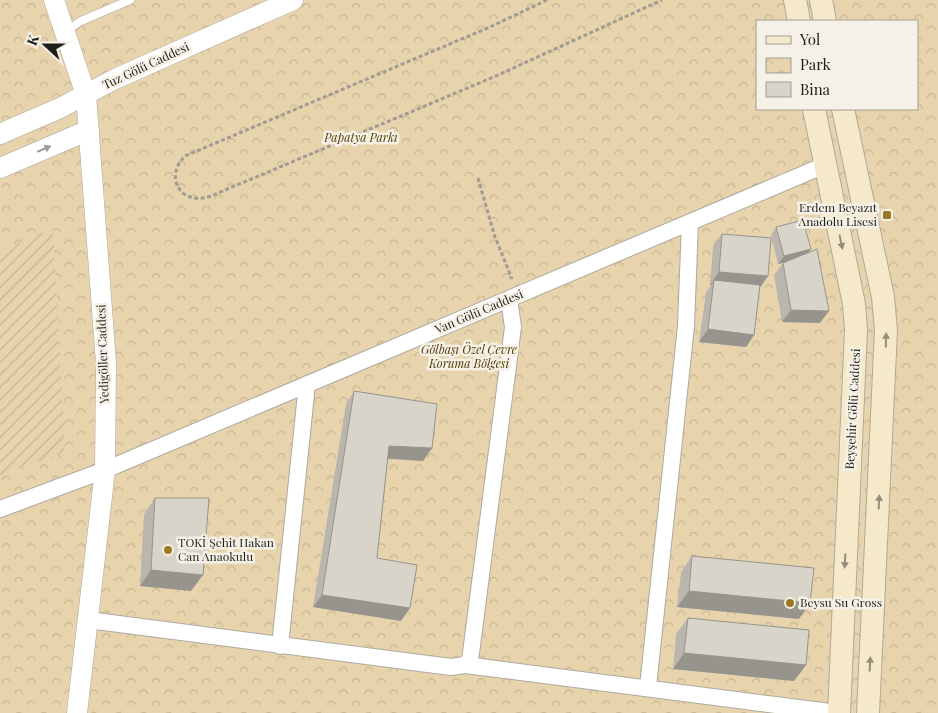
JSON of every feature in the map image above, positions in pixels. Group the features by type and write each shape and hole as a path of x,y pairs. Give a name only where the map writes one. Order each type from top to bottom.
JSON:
{"main road":[{"path":"796,0 799,20"},
{"path":"821,0 825,20"},
{"name":"Beyşehir Gölü Caddesi","path":"814,110 854,304 857,347 838,713"},
{"path":"843,110 883,297 886,330 868,713"},
{"path":"849,138 825,165 857,175"}],"street":[{"name":"Yedigöller Caddesi","path":"54,0 86,94 106,363 105,470 76,713"},
{"name":"Tuz Gölü Caddesi","path":"0,134 115,79 293,0"},
{"path":"0,168 89,130"},
{"name":"Van Gölü Caddesi","path":"0,509 105,470 825,165"},
{"path":"648,687 686,326 690,222"},
{"path":"465,665 470,660 514,327 509,298"},
{"path":"280,646 307,384"},
{"path":"88,620 451,667 465,665 648,687 838,713"}],"lane":[{"path":"65,32 81,21 130,0"}],"path":[{"path":"547,0 490,27 185,156 180,161 175,174 179,188 190,198 197,199 211,196 496,76 662,0"},
{"path":"478,178 495,237 512,279"}],"green space":[{"name":"Gölbaşı Özel Çevre Koruma Bölgesi","path":"0,0 938,0 938,713 0,713"},
{"path":"53,228 65,452 0,475 0,251"}],"building":[{"path":"803,220 811,249 784,256 776,227"},
{"path":"722,234 771,238 768,276 719,272"},
{"path":"817,249 829,311 791,310 783,263"},
{"path":"714,280 760,285 754,335 708,329"},
{"path":"354,391 437,404 432,448 389,446 377,558 417,565 410,608 322,595"},
{"name":"TOKİ Şehit Hakan Can Anaokulu","path":"155,498 209,498 203,575 151,570"},
{"path":"692,556 814,568 810,603 689,591"},
{"path":"688,618 809,630 806,665 684,653"}],"place":[{"name":"Erdem Beyazıt Anadolu Lisesi","path":"887,215"},
{"name":"TOKİ Şehit Hakan Can Anaokulu","path":"168,550"},
{"name":"Beysu Su Gross","path":"790,603"}],"park label":[{"name":"Papatya Parkı","path":"361,138"}]}
